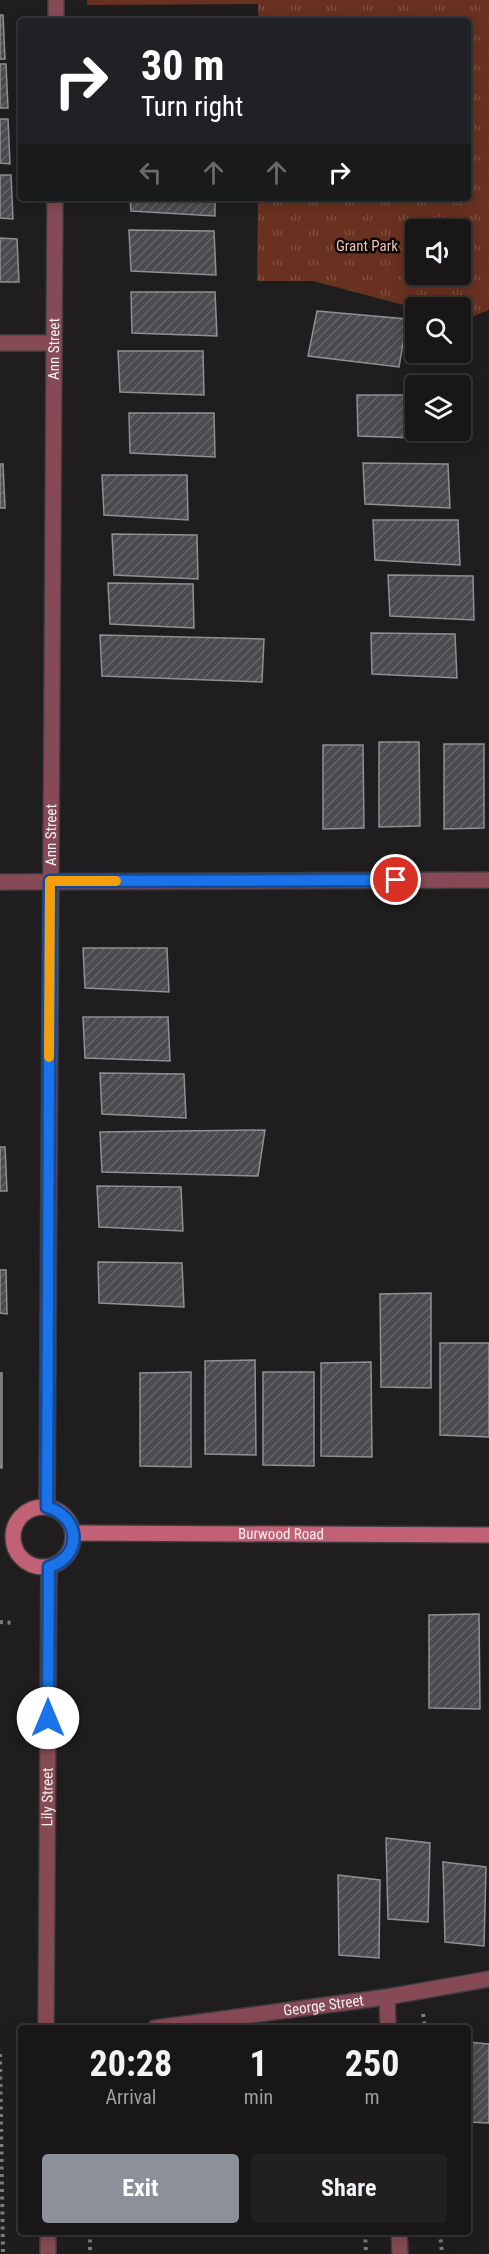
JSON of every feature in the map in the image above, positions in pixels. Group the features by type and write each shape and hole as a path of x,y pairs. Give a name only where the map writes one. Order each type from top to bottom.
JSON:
{"main road":[{"path":"47,1507 64,1515 73,1533 70,1551 58,1564 39,1568 22,1559 7,1533 25,1513 35,1508 47,1507"},
{"name":"Burwood Road","path":"73,1533 489,1535"}],"street":[{"path":"56,0 56,18"},
{"name":"Ann Street","path":"47,1507 55,201"},
{"path":"0,343 54,344"},
{"path":"0,882 489,880"},
{"name":"Lily Street","path":"46,2025 49,1567"},
{"name":"George Street","path":"177,2025 387,1997 489,1979"},
{"path":"387,1997 388,2025"},
{"path":"48,2235 48,2254"},
{"path":"399,2235 400,2254"}],"path":[{"path":"0,1622 13,1623"},
{"path":"423,2012 424,2025"},
{"path":"0,2054 3,2252 0,2252"},
{"path":"90,2235 90,2254"},
{"path":"365,2235 366,2254"},
{"path":"440,2235 442,2254"}],"green space":[{"name":"Grant Park","path":"87,0 489,0 489,310 471,317 471,297 405,297 405,305 313,281 257,281 258,201 471,201 471,18 258,18 258,4 87,5"}],"building":[{"path":"0,15 3,15 5,59 0,59"},
{"path":"0,64 6,64 8,108 0,108"},
{"path":"0,119 8,119 10,164 0,163"},
{"path":"0,175 11,175 13,219 0,218"},
{"path":"130,201 215,201 215,216 131,211"},
{"path":"129,230 214,231 216,275 131,271"},
{"path":"0,238 17,239 19,282 0,282"},
{"path":"131,292 215,292 217,336 132,333"},
{"path":"317,311 405,319 399,367 308,356"},
{"path":"118,351 203,351 204,395 120,392"},
{"path":"357,395 405,395 405,438 358,436"},
{"path":"129,413 214,413 215,457 130,453"},
{"path":"363,463 448,464 450,508 365,504"},
{"path":"0,464 3,464 5,508 0,508"},
{"path":"102,475 187,475 188,520 104,515"},
{"path":"373,520 458,520 460,565 375,560"},
{"path":"112,534 197,535 198,579 114,575"},
{"path":"388,575 473,576 474,620 390,616"},
{"path":"108,583 193,584 194,628 110,624"},
{"path":"371,633 455,634 457,678 372,674"},
{"path":"100,635 264,639 262,682 102,676"},
{"path":"379,742 419,742 420,826 379,827"},
{"path":"444,744 484,744 484,828 444,829"},
{"path":"323,745 363,745 364,828 323,829"},
{"path":"83,948 167,948 169,992 85,988"},
{"path":"83,1017 168,1017 170,1061 85,1058"},
{"path":"100,1073 184,1074 186,1118 102,1114"},
{"path":"265,1130 258,1176 102,1172 100,1132"},
{"path":"0,1147 5,1147 7,1191 0,1191"},
{"path":"97,1186 181,1187 183,1231 99,1227"},
{"path":"98,1262 182,1263 184,1307 99,1303"},
{"path":"0,1270 6,1270 7,1314 0,1313"},
{"path":"431,1293 431,1388 381,1387 380,1294"},
{"path":"440,1343 489,1343 489,1437 440,1435"},
{"path":"255,1360 256,1455 205,1454 205,1361"},
{"path":"371,1362 372,1457 321,1456 321,1363"},
{"path":"191,1372 191,1467 140,1466 140,1373"},
{"path":"263,1372 314,1372 314,1466 263,1465"},
{"path":"0,1373 2,1373 2,1468 0,1468"},
{"path":"479,1614 480,1709 429,1708 429,1615"},
{"path":"386,1838 430,1843 428,1922 388,1919"},
{"path":"443,1862 486,1867 484,1946 445,1942"},
{"path":"338,1875 380,1880 379,1958 339,1955"},
{"path":"471,2042 489,2044 489,2123 471,2122"}],"slow traffic":[{"path":"49,1057 50,881 116,881"}],"route":[{"path":"48,1718 49,1567 65,1559 73,1542 70,1523 64,1515 47,1507 50,881 396,880"}]}
